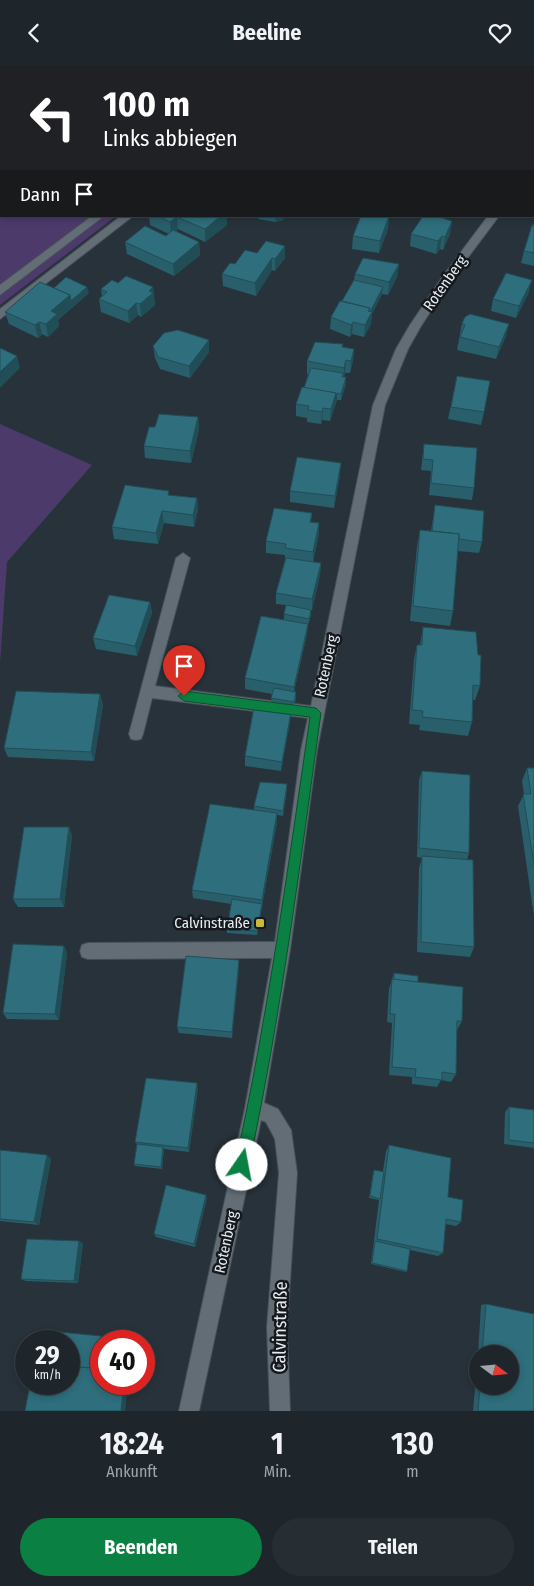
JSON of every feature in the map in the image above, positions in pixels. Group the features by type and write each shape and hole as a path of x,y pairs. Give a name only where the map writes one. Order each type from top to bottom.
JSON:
{"street":[{"path":"0,291 99,217"},
{"path":"0,315 127,217"},
{"name":"Rotenberg","path":"189,1411 254,1108 282,950 316,713 379,405 402,349 416,325 447,279 493,217"},
{"path":"136,734 183,558"},
{"path":"146,691 316,713"},
{"path":"88,951 282,950"},
{"name":"Calvinstraße","path":"254,1108 272,1115 284,1137 288,1173 277,1327 280,1411"}],"shaded area":[{"path":"0,217 115,217 0,305"},
{"path":"0,424 92,465 7,562 0,664"}],"building":[{"path":"160,217 177,217 170,222"},
{"path":"177,217 220,217 205,229"},
{"path":"361,217 389,217 380,241 353,236"},
{"path":"422,217 438,217 452,221 445,237 442,236 438,241 411,234"},
{"path":"532,225 534,225 534,253 524,251"},
{"path":"145,226 166,236 173,230 199,242 173,264 125,242"},
{"path":"266,241 285,246 275,259 272,258 255,283 222,274 230,263 235,264 245,250 257,253"},
{"path":"363,258 399,264 389,282 355,274"},
{"path":"506,273 532,280 519,306 493,299"},
{"path":"126,276 153,287 149,291 153,293 140,304 136,303 128,311 99,299 107,292 101,289 112,280 118,283"},
{"path":"66,277 87,287 71,301 70,295 54,288"},
{"path":"354,280 383,287 370,312 370,308 342,301"},
{"path":"40,282 70,295 51,311 57,314 46,324 39,322 35,325 5,312"},
{"path":"340,301 370,308 368,311 372,312 365,325 353,322 351,325 331,317"},
{"path":"470,314 509,324 499,347 460,337 465,325 462,323 465,317"},
{"path":"178,330 209,340 189,366 158,357 153,346 164,333"},
{"path":"315,342 343,344 342,347 354,349 351,361 346,360 344,368 307,361"},
{"path":"0,348 17,356 0,372"},
{"path":"311,368 343,373 342,377 346,377 341,394 337,393 336,399 336,393 304,388"},
{"path":"457,376 490,381 484,412 451,407"},
{"path":"302,387 336,393 331,409 323,408 322,412 308,410 309,406 296,404"},
{"path":"159,414 198,417 190,451 144,446 149,427 155,427"},
{"path":"424,444 477,448 474,488 431,483 433,460 423,459"},
{"path":"297,457 341,463 335,496 290,491"},
{"path":"125,485 169,491 168,495 197,498 193,515 162,511 156,533 112,527"},
{"path":"435,505 484,511 482,542 459,539 459,534 432,531"},
{"path":"274,508 312,513 310,522 319,523 313,552 285,548 286,544 266,541"},
{"path":"420,530 459,534 453,611 413,606"},
{"path":"286,558 321,563 312,599 276,593"},
{"path":"109,595 150,602 135,646 93,638"},
{"path":"286,605 311,610 309,619 284,614"},
{"path":"261,616 308,624 294,687 245,678"},
{"path":"423,627 476,632 478,655 481,655 480,686 473,685 472,722 422,717 423,711 412,710 417,645 422,645"},
{"path":"274,688 296,692 294,702 271,698"},
{"path":"16,691 100,694 91,752 4,748"},
{"path":"254,707 291,712 282,762 245,756"},
{"path":"527,768 534,768 534,865 523,794 531,794"},
{"path":"422,771 470,775 469,853 419,848"},
{"path":"260,782 287,784 283,811 254,806"},
{"path":"210,804 277,813 262,900 192,890"},
{"path":"24,827 69,827 60,899 13,899"},
{"path":"422,856 473,860 474,947 421,942"},
{"path":"232,899 262,904 257,931 227,929"},
{"path":"13,944 64,946 55,1014 3,1013"},
{"path":"186,956 239,960 232,1032 177,1027"},
{"path":"394,973 418,976 418,982 394,980"},
{"path":"392,979 463,987 462,1021 457,1021 456,1074 442,1072 442,1080 415,1077 416,1069 392,1067 395,1014 390,1014"},
{"path":"146,1078 197,1083 188,1148 135,1142"},
{"path":"509,1107 534,1110 534,1143 509,1140"},
{"path":"137,1144 163,1147 161,1167 134,1164"},
{"path":"389,1145 451,1158 448,1197 463,1200 461,1222 446,1219 443,1253 377,1239"},
{"path":"0,1150 47,1155 34,1222 0,1219"},
{"path":"374,1170 384,1172 380,1199 370,1196"},
{"path":"166,1185 206,1195 194,1244 154,1234"},
{"path":"27,1239 79,1241 74,1281 21,1279"},
{"path":"375,1241 410,1249 407,1271 372,1263"},
{"path":"486,1304 534,1314 534,1411 478,1411 479,1395 519,1395 519,1345 483,1345"},
{"path":"80,1334 90,1335 90,1368 80,1367"},
{"path":"80,1367 90,1368 90,1395 123,1395 121,1411 25,1411 28,1395 80,1395"}],"place":[{"name":"Calvinstraße","path":"260,923"}],"route":[{"path":"184,696 316,713 309,750 282,950 242,1165"}]}
